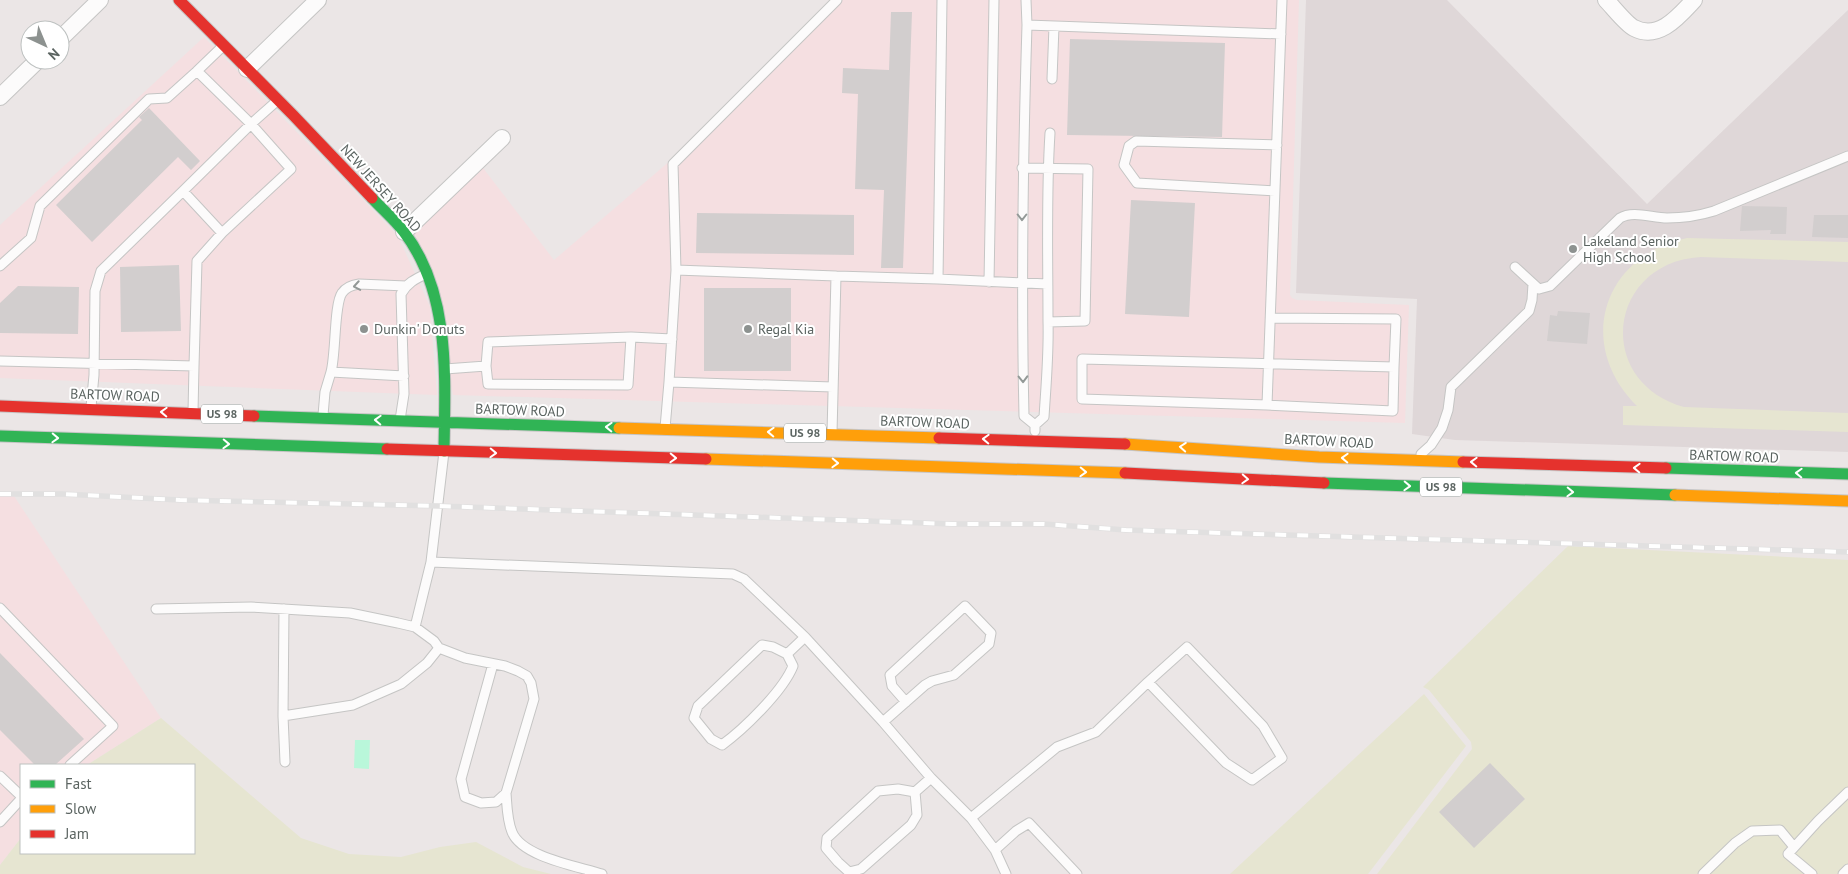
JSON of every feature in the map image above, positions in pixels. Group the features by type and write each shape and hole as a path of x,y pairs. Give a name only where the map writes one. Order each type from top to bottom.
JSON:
{"main road":[{"name":"NEW JERSEY ROAD","path":"179,0 278,100 404,232 413,245 427,274 438,306 443,336 445,369 444,452"},
{"name":"BARTOW ROAD","path":"0,406 90,424 444,452 1178,475 1320,483 1848,501"},
{"name":"BARTOW ROAD","path":"0,436 193,413 445,423 832,434 1035,433 1179,447 1319,457 1848,474"}],"street":[{"path":"70,29 100,0"},
{"path":"246,69 318,0"},
{"path":"1606,0 1634,28 1648,32 1662,29 1671,23 1694,0"},
{"path":"0,97 28,70"},
{"path":"404,232 502,138"},
{"path":"1034,470 1035,433"}],"lane":[{"path":"665,429 670,382 676,270 673,164 838,0"},
{"path":"938,279 942,0"},
{"path":"989,282 994,0"},
{"path":"1026,0 1021,283 1024,416 1035,433 1044,417 1048,322 1048,167 1050,133"},
{"path":"1267,404 1282,0"},
{"path":"1027,25 1281,34"},
{"path":"1052,79 1054,26"},
{"path":"0,266 31,238 40,206 149,99 167,98 223,46"},
{"path":"193,413 197,261 222,233 291,169 251,124 197,71"},
{"path":"90,424 94,364 95,291 101,271 278,100"},
{"path":"1275,191 1137,183 1124,165 1129,146 1136,141 1277,145"},
{"path":"1515,267 1539,289 1550,286 1620,218 1627,214 1666,218 1694,217 1848,156"},
{"path":"1022,168 1088,169 1085,321 1048,322"},
{"path":"183,191 222,233"},
{"path":"676,270 1047,284"},
{"path":"400,421 404,394 401,294 412,281 427,274"},
{"path":"832,434 836,276"},
{"path":"323,418 325,392 336,348 338,300 342,293 352,285 359,284 406,286"},
{"path":"1411,460 1431,445 1442,428 1448,410 1452,387 1528,310 1532,300 1533,284"},
{"path":"1271,318 1396,319 1393,411 1267,404 1082,399 1082,359 1394,367"},
{"path":"631,337 628,385 488,384 486,366 488,342 631,337 672,339"},
{"path":"0,361 194,366"},
{"path":"445,369 486,366"},
{"path":"331,372 404,376"},
{"path":"670,382 832,387"},
{"path":"415,628 431,562 444,452"},
{"path":"431,562 733,574 744,579 805,637 932,778 971,818 995,850 1006,874"},
{"path":"883,722 906,702 925,685 932,681 954,676 989,644 990,633 965,606 890,675 892,686 906,702"},
{"path":"156,609 252,607 350,613 415,628 434,641 439,648 464,658 512,668 526,676 531,683 534,698 506,793 508,822 512,834 518,841 538,854 602,874"},
{"path":"0,608 113,726 71,764"},
{"path":"284,609 283,716 285,762"},
{"path":"787,654 805,637"},
{"path":"762,644 773,646 787,654 793,666 788,678 776,692 739,733 722,745 711,739 694,718 698,706 762,644"},
{"path":"971,818 1057,747 1096,732 1148,682 1187,647 1263,726 1282,758 1252,780 1226,763 1148,682"},
{"path":"283,716 353,705 401,684 427,663 439,648"},
{"path":"493,664 461,779 465,796 482,803 496,802 506,793"},
{"path":"0,776 20,797"},
{"path":"915,792 917,814 911,825 861,869 849,872 826,848 827,838 878,791 898,789 915,792 932,778"},
{"path":"1812,874 1788,854 1848,792"},
{"path":"0,822 20,799"},
{"path":"995,850 1016,831 1029,823 1077,874"},
{"path":"1703,874 1734,843 1752,831 1780,830 1794,847"},
{"path":"1843,874 1848,869"}],"shaded area":[{"path":"837,0 1299,0 1290,295 1297,300 1409,305 1405,423 453,395 415,233 483,168 554,260 719,119"},
{"name":"Lakeland Senior High School","path":"1306,0 1447,0 1647,204 1848,10 1848,452 1455,440 1412,434 1417,299 1296,293"},
{"path":"204,37 398,236 430,307 437,395 0,378 0,225"},
{"path":"1687,238 1848,242 1848,262 1701,257 1670,264 1646,279 1631,300 1624,324 1625,349 1635,373 1655,393 1684,407 1848,413 1848,432 1623,425 1623,406 1637,406 1618,382 1607,357 1603,331 1607,306 1617,283 1635,263 1658,248"},
{"path":"0,492 12,493 161,718 89,764 20,764 20,839 0,865"},
{"path":"1568,546 1848,560 1848,874 1377,874 1472,749 1471,742 1429,690 1423,687"},
{"path":"1424,694 1466,746 1368,874 1230,874"},
{"path":"161,718 301,838 349,854 401,857 440,847 476,842 523,867 551,874 0,874 0,865 20,839 20,854 195,854 195,764 89,764"},
{"path":"355,740 370,740 369,769 354,768"}],"building":[{"path":"891,12 912,12 903,268 881,268 884,190 855,189 858,94 842,93 843,68 889,70"},
{"path":"1070,39 1225,43 1222,137 1067,135"},
{"path":"149,108 200,161 191,170 178,157 92,242 56,205 142,120 139,117"},
{"path":"1131,200 1195,203 1189,317 1125,314"},
{"path":"1742,206 1787,207 1786,234 1770,234 1771,230 1740,231"},
{"path":"697,213 854,215 854,255 696,253"},
{"path":"1814,215 1848,215 1848,238 1812,237"},
{"path":"179,265 181,331 121,332 120,267"},
{"path":"18,286 79,287 78,334 0,333 0,303"},
{"name":"Regal Kia","path":"704,288 791,288 791,371 704,371"},
{"path":"1558,311 1590,313 1587,344 1547,341 1550,315 1557,316"},
{"path":"0,653 84,739 56,764 34,764 0,730"},
{"path":"1490,763 1525,799 1474,848 1439,812"}],"railway":[{"path":"0,494 63,494 180,500 439,506 952,524 1044,524 1126,530 1848,552"}],"traffic: fast":[{"path":"372,198 397,223 419,256 430,282 438,309 444,366 444,451"},
{"path":"254,416 619,428"},
{"path":"0,436 387,449"},
{"path":"1666,468 1848,474"},
{"path":"1324,483 1675,495"}],"traffic: slow":[{"path":"619,428 939,438"},
{"path":"1125,444 1319,457 1463,462"},
{"path":"706,459 1125,473"},
{"path":"1675,495 1848,501"}],"traffic: jam":[{"path":"179,0 372,198"},
{"path":"0,406 254,416"},
{"path":"939,438 1125,444"},
{"path":"387,449 706,459"},
{"path":"1463,462 1666,468"},
{"path":"1125,473 1324,483"}],"place":[{"name":"Lakeland Senior High School","path":"1573,249"},
{"name":"Dunkin' Donuts","path":"364,329"},
{"name":"Regal Kia","path":"748,329"}]}
